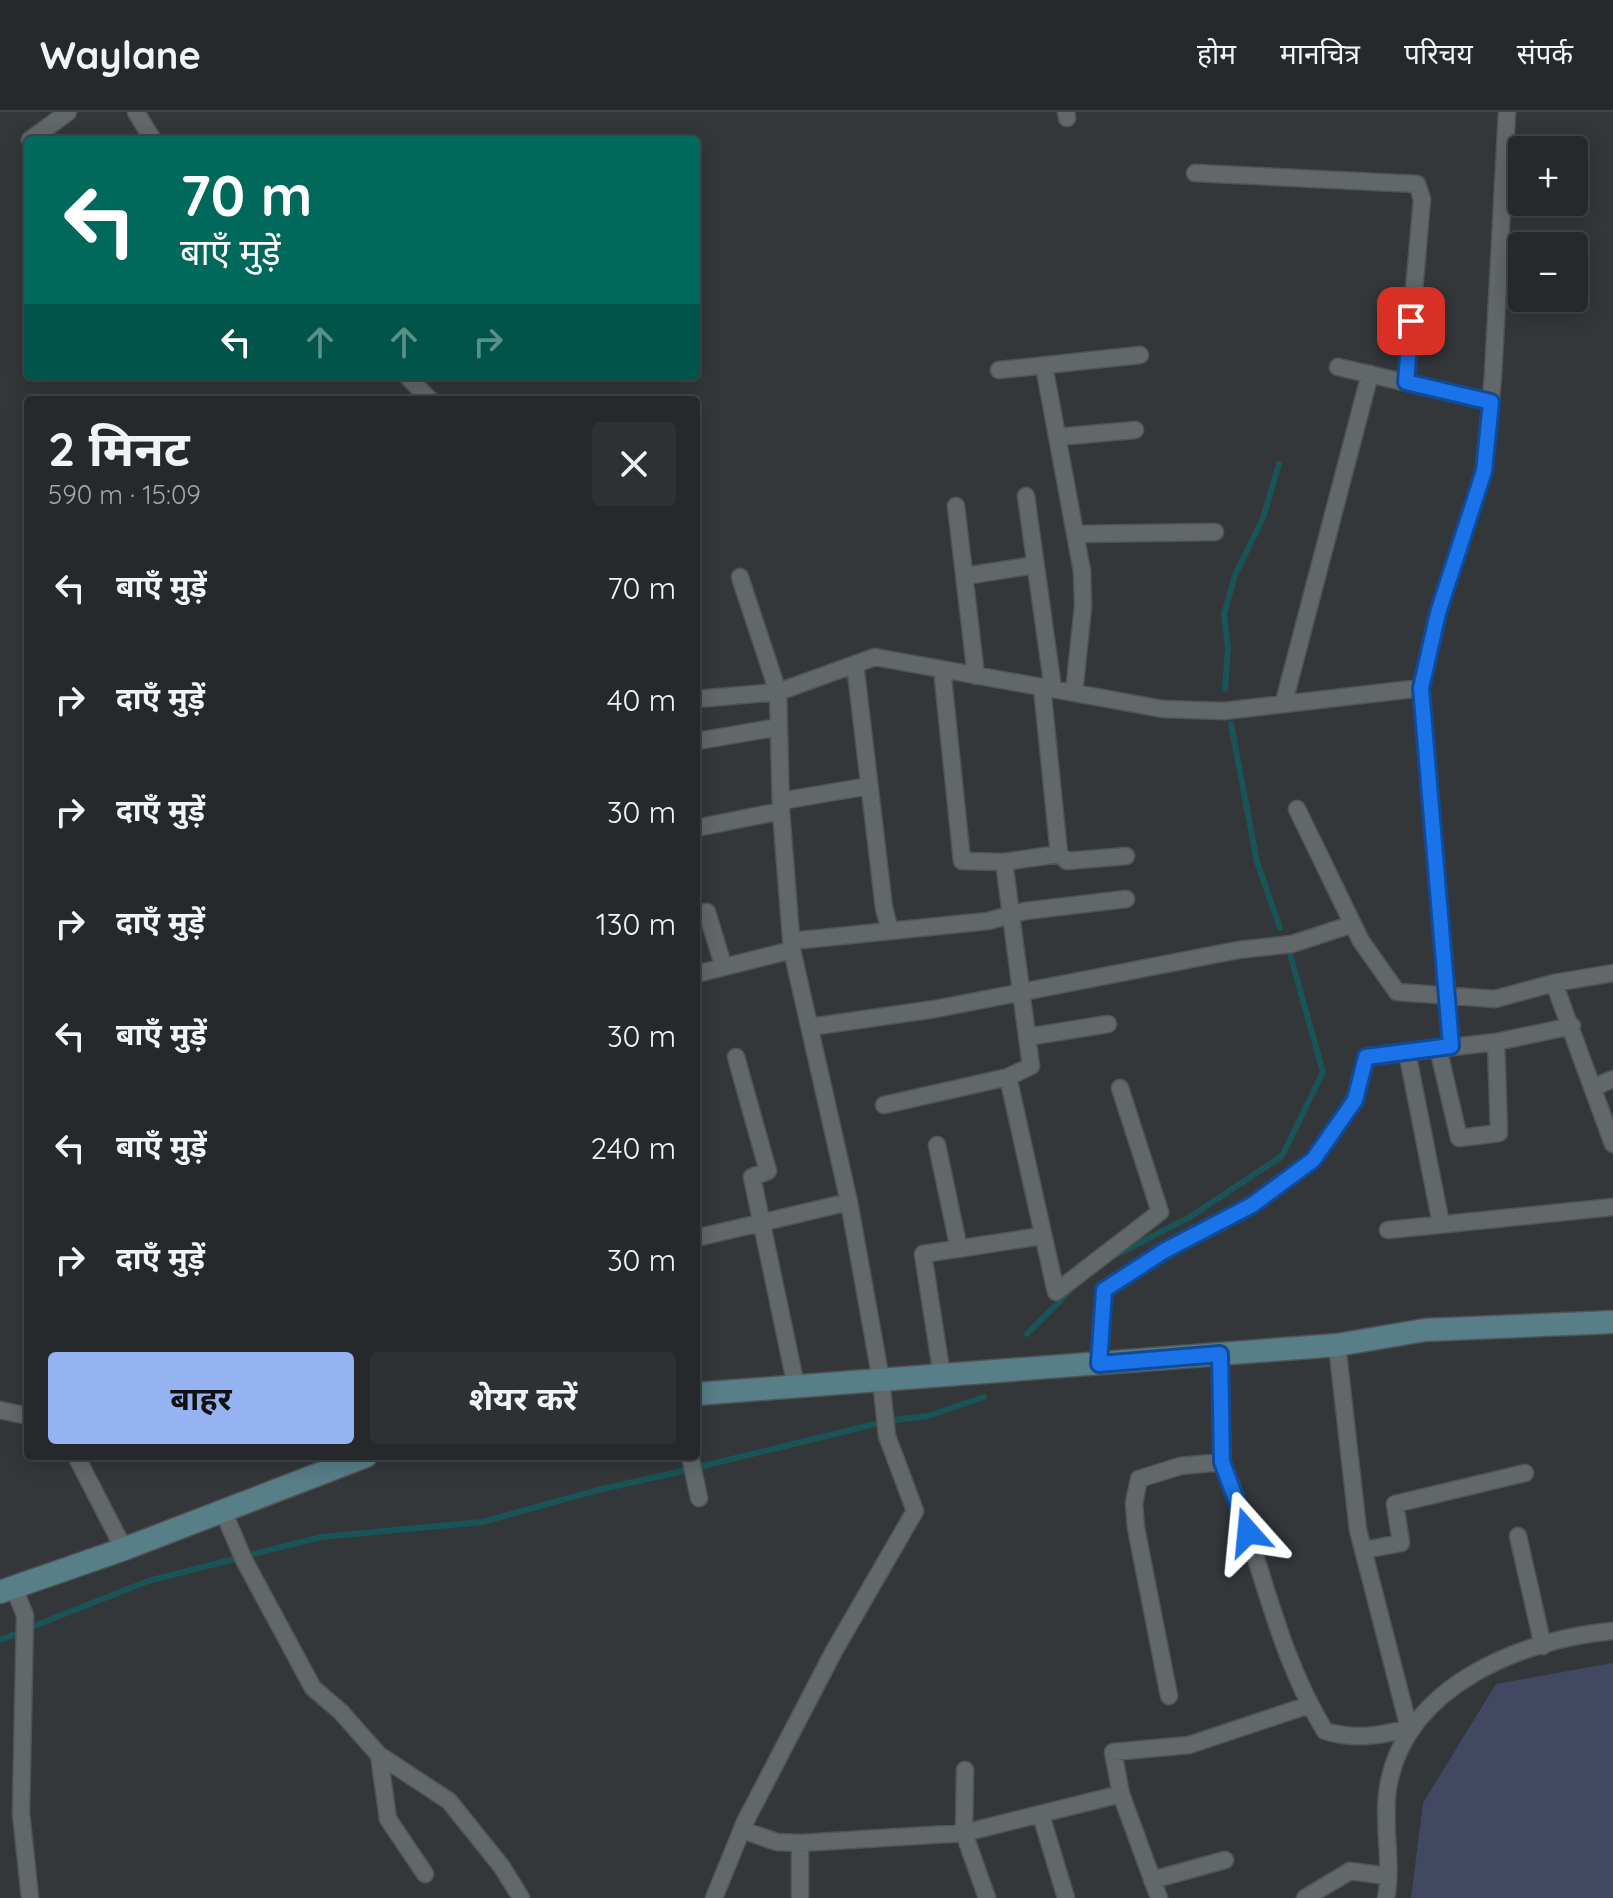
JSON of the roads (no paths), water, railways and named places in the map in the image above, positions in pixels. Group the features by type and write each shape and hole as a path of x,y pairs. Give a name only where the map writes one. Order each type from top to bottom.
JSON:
{"street":[{"path":"36,136 68,112"},
{"path":"136,112 145,136"},
{"path":"1496,1042 1499,1133 1459,1138 1444,1047 1447,996 1421,688 1438,613 1484,471 1491,402 1507,112"},
{"path":"1195,173 1325,179 1349,183 1412,183 1422,192 1406,382"},
{"path":"999,370 1140,355"},
{"path":"1044,366 1076,534 1083,606 1074,693"},
{"path":"1338,367 1491,402"},
{"path":"1284,702 1370,374"},
{"path":"411,380 426,396"},
{"path":"1057,437 1135,430"},
{"path":"1026,496 1047,688 1059,854 1067,861 1126,856"},
{"path":"956,506 976,676"},
{"path":"1076,534 1215,532"},
{"path":"965,576 1035,565"},
{"path":"714,1898 742,1830 834,1651 915,1511 887,1436 881,1380 849,1202 792,945 781,806 778,692 740,577"},
{"path":"700,699 778,692 875,657 1163,709 1224,711 1421,688"},
{"path":"855,664 884,908 890,931"},
{"path":"942,669 962,861 1004,862 1059,854"},
{"path":"703,740 779,727"},
{"path":"700,827 869,786"},
{"path":"1297,809 1353,924 1397,992 1495,999 1554,983 1613,973"},
{"path":"884,1105 1008,1077 1031,1066 1004,862"},
{"path":"700,973 792,945 988,921 1011,913 1126,899"},
{"path":"700,914 707,912 723,965"},
{"path":"810,1027 1021,992 1238,950 1292,944 1353,924"},
{"path":"1554,983 1613,1144"},
{"path":"1027,1037 1108,1024"},
{"path":"1099,1364 1104,1290 1164,1251 1252,1205 1313,1160 1355,1100 1366,1057 1496,1042 1572,1026"},
{"path":"1407,1052 1441,1224"},
{"path":"736,1057 768,1171 752,1177 796,1386"},
{"path":"1008,1077 1056,1292 1160,1212 1120,1088"},
{"path":"1594,1087 1613,1079"},
{"path":"937,1145 959,1249"},
{"path":"700,1237 849,1202"},
{"path":"1388,1230 1613,1207"},
{"path":"942,1376 923,1254 1042,1236"},
{"path":"700,1394 1337,1345 1425,1330 1613,1322"},
{"path":"1337,1345 1350,1477 1364,1550 1409,1728 1388,1786 1386,1898"},
{"path":"1220,1354 1222,1462 1240,1505 1297,1682 1325,1731 1344,1737 1374,1737 1409,1728 1490,1662 1584,1634 1613,1631"},
{"path":"0,1410 24,1415"},
{"path":"78,1460 124,1549"},
{"path":"30,1898 26,1884 21,1813 25,1615 7,1590 223,1511 316,1465 344,1460"},
{"path":"691,1460 699,1498"},
{"path":"1169,1696 1136,1528 1134,1503 1139,1479 1180,1466 1222,1462"},
{"path":"1364,1550 1401,1543 1395,1504 1525,1473"},
{"path":"223,1511 244,1560 313,1688 341,1712 379,1755 449,1801 502,1867 521,1898"},
{"path":"1518,1536 1543,1646"},
{"path":"1159,1898 1121,1794 1113,1752 1189,1745 1309,1705"},
{"path":"379,1755 388,1819 425,1874"},
{"path":"965,1770 964,1833 987,1898"},
{"path":"742,1830 777,1842 800,1843 964,1833 1121,1794"},
{"path":"1041,1815 1066,1898"},
{"path":"800,1843 800,1898"},
{"path":"1152,1880 1225,1860"},
{"path":"1305,1898 1350,1871 1387,1876"}],"waterway":[{"path":"1225,689 1228,648 1224,614 1235,575 1263,518 1279,464"},
{"path":"1231,724 1257,862 1280,928"},
{"path":"1116,1255 1190,1217 1282,1156 1323,1072 1290,954"},
{"path":"1027,1334 1070,1291"},
{"path":"894,1420 928,1416 984,1397"},
{"path":"699,1467 875,1424"},
{"path":"253,1554 321,1537 482,1522 598,1490 683,1471"},
{"path":"34,1626 148,1581 235,1559"},
{"path":"0,1640 19,1633"}]}
